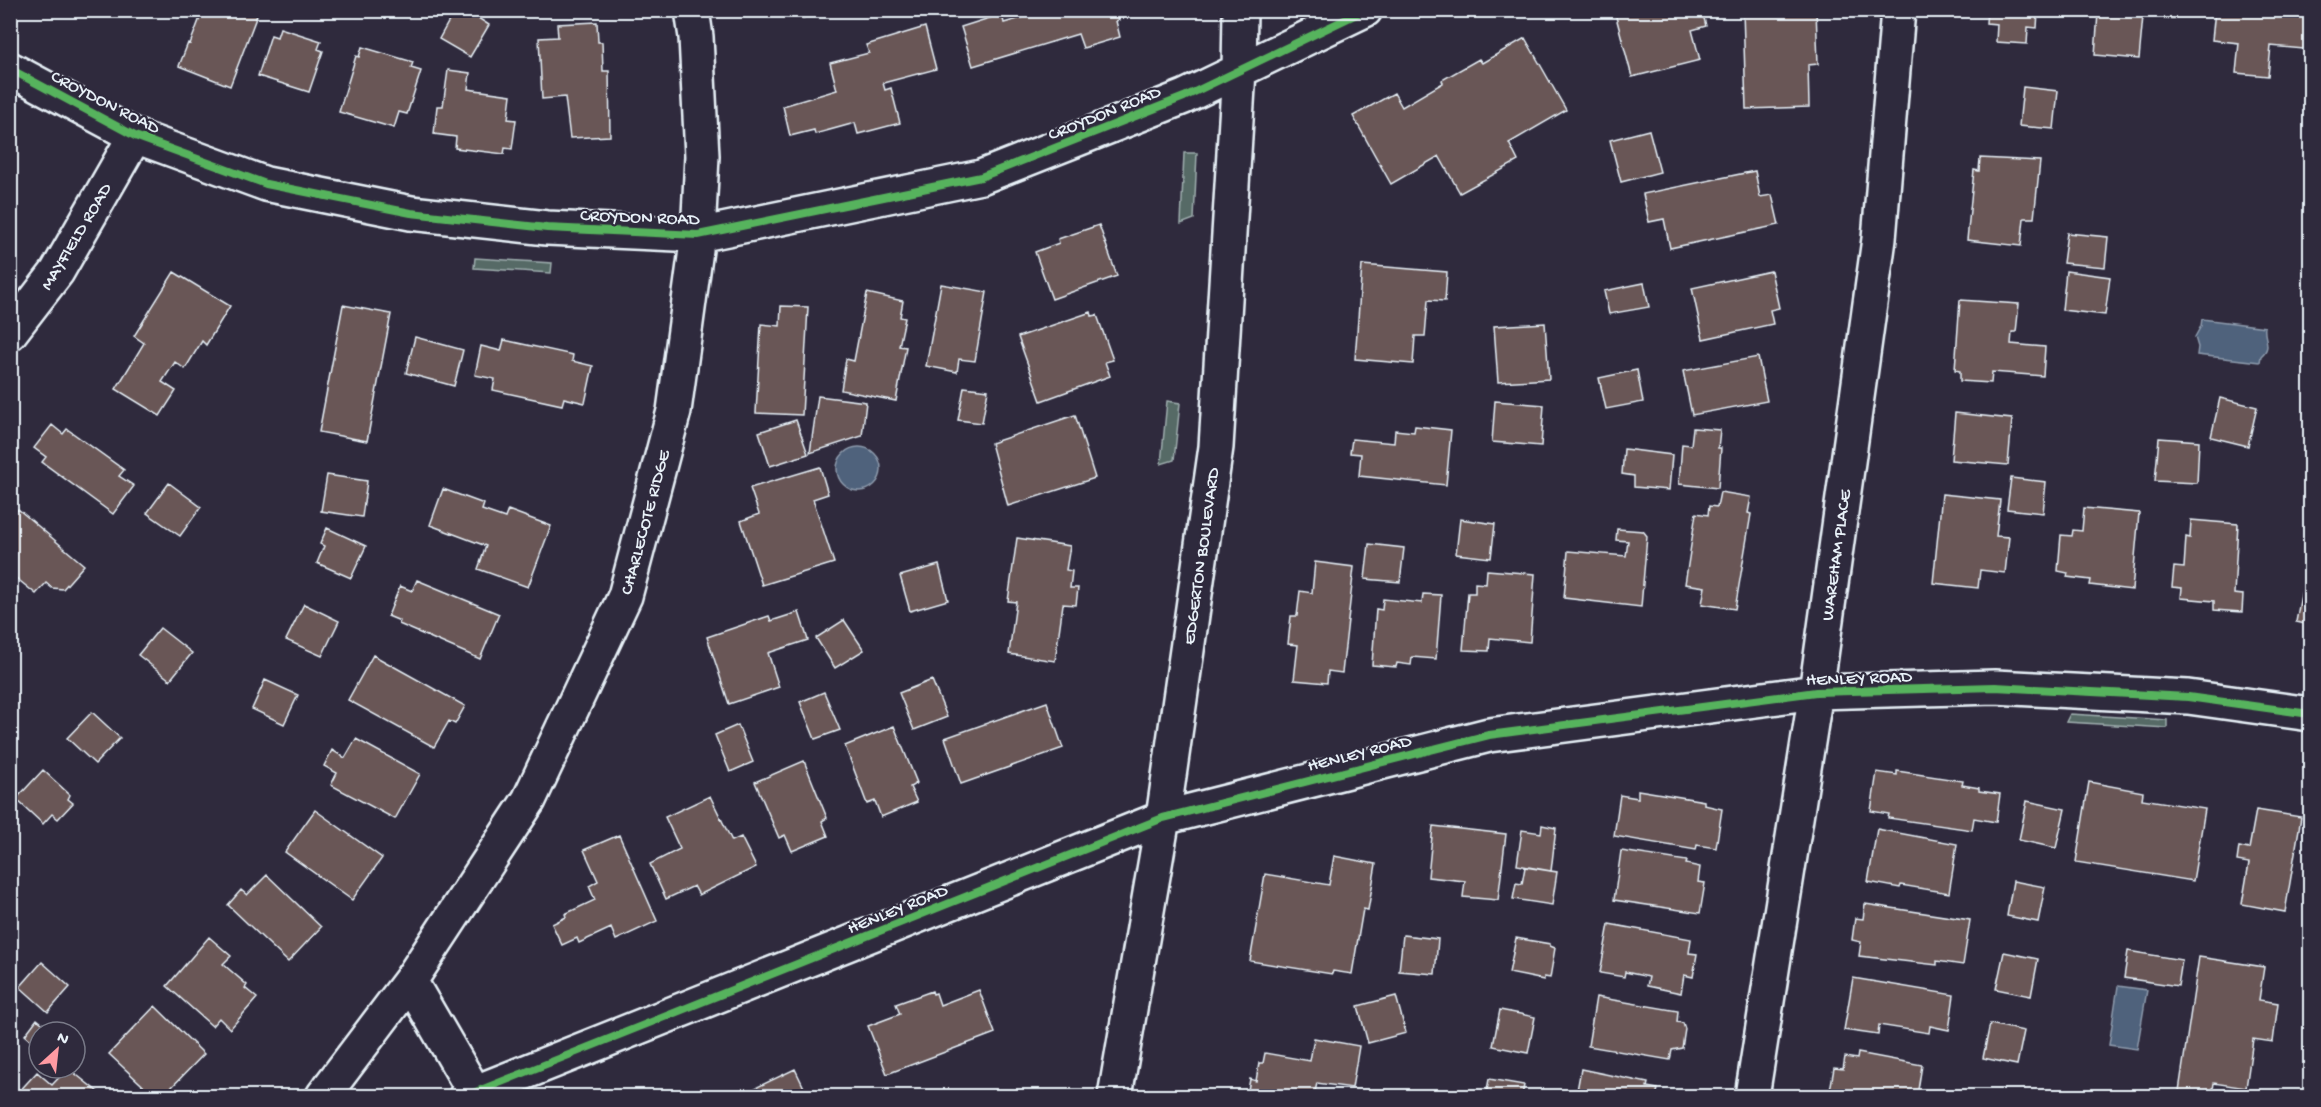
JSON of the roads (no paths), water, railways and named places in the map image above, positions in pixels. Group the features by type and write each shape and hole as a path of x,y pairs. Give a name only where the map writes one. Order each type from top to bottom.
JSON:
{"street":[{"name":"CHARLECOTE RIDGE","path":"323,1096 410,981 529,800 625,596 674,411 698,235 702,156 696,37 692,10"},
{"name":"EDGERTON BOULEVARD","path":"1115,1096 1163,818 1216,447 1239,71 1240,10"},
{"name":"CROYDON ROAD","path":"10,69 135,136 266,184 411,213 547,228 698,235 981,177 1184,97 1365,10"},
{"name":"WAREHAM PLACE","path":"1752,1096 1816,692 1879,239 1898,10"},
{"name":"MAYFIELD ROAD","path":"10,333 57,272 135,136"},
{"name":"HENLEY ROAD","path":"471,1095 1163,818 1489,735 1816,692 1995,687 2187,697 2310,714"},
{"path":"410,981 471,1095"}],"water":[{"path":"2202,319 2265,327 2267,346 2260,362 2197,355 2198,347 2195,337"},
{"path":"859,447 874,454 881,469 874,484 859,491 844,484 837,469 844,454"},
{"path":"2118,986 2147,990 2137,1049 2109,1045"}]}
